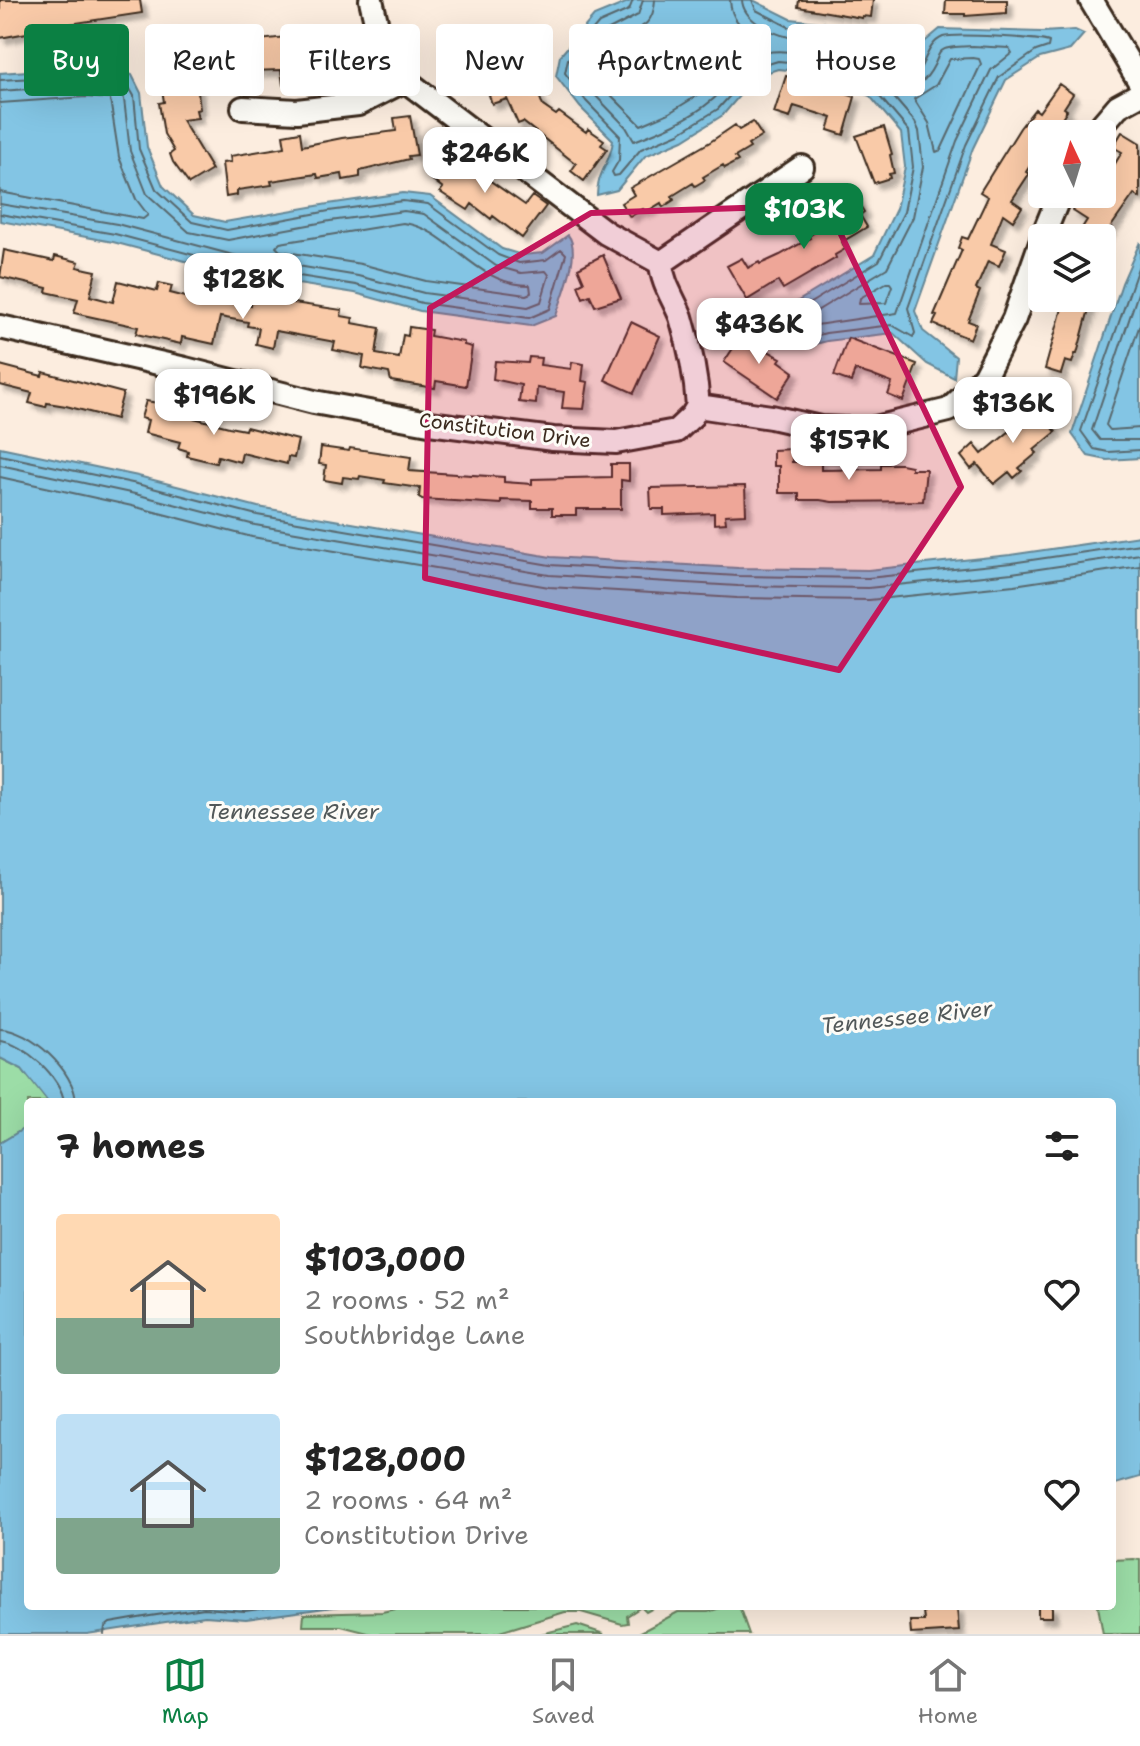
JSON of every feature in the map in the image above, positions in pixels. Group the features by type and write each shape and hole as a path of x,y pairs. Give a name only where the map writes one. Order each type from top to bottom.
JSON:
{"street":[{"path":"371,0 377,24"},
{"path":"1091,0 1140,82"},
{"path":"420,91 606,233 661,263"},
{"path":"1106,120 1118,106 1140,94"},
{"path":"243,108 297,111 358,104 374,96"},
{"path":"661,263 802,167"},
{"path":"661,263 662,275 680,314 695,367 698,406 820,428 867,430 949,410 984,377 1014,319 1028,278"},
{"name":"Constitution Drive","path":"0,327 314,402 429,423 553,439 616,442 676,431 698,406"}],"highlighted area":[{"path":"827,205 961,487 839,670 425,578 430,308 591,213"}],"green space":[{"path":"0,1058 22,1069 45,1098 24,1098 24,1128 0,1143"},
{"path":"1116,1560 1140,1560 1140,1634 1103,1634 1099,1610 1116,1610"},
{"path":"636,1610 627,1616 628,1623 581,1612 565,1612 493,1634 372,1634 341,1626 303,1626 304,1614"},
{"path":"740,1610 749,1634 637,1634 678,1612"},
{"path":"577,1625 604,1634 541,1634"}],"water":[{"path":"633,0 753,0 791,19 836,24 787,24 787,70 771,71 771,24 587,24 594,16"},
{"path":"940,29 1075,30 1084,34 1070,50 1040,58 1006,80 973,148 915,311 923,331 956,357 954,378 927,364 893,333 827,341 801,348 779,333 780,312 874,255 896,209 905,167 901,133 870,96 925,96 925,42"},
{"path":"569,45 569,93 556,76 560,56"},
{"path":"24,71 24,96 129,96 129,74 132,75 141,93 147,147 163,186 194,215 225,222 403,193 430,196 502,249 522,255 543,253 568,235 572,243 572,263 556,316 531,326 420,311 355,293 234,274 113,242 0,221 0,73"},
{"path":"571,96 739,96 723,115 683,140 645,156 617,190 597,195 613,140"},
{"path":"1140,242 1140,458 1107,460 1088,456 1072,434 1112,312 1116,312 1122,283"},
{"name":"Tennessee River","path":"0,447 138,476 258,507 551,557 738,568 868,570 1010,555 1140,536 1140,1477 1116,1484 1116,1098 45,1098 22,1069 0,1058"},
{"path":"24,1128 24,1610 311,1610 246,1619 205,1616 87,1634 0,1634 0,1143"}],"building":[{"path":"0,0 140,0 142,13 69,24 24,24 24,34 0,38"},
{"path":"799,0 873,0 871,17 862,18 798,7"},
{"path":"946,0 1007,0 1007,13 945,14"},
{"path":"280,38 280,70 264,71 264,39"},
{"path":"786,76 787,96 855,97 844,135 828,130 832,118 820,114 794,106 790,118 774,113"},
{"path":"1059,84 1073,94 1061,120 1028,120 1028,176 1012,200 1022,207 1013,221 1003,214 991,244 1006,250 999,266 988,261 976,289 980,291 968,321 976,324 970,339 933,324 937,316 934,315 962,250 958,248 962,237 968,239 988,197 980,192 1020,128 1035,109 1039,112"},
{"path":"163,96 198,96 198,118 182,120 212,170 189,184 170,154 174,151 164,134 159,103 164,102"},
{"path":"489,96 539,96 543,106 556,115 559,112 586,132 588,129 604,140 601,145 607,149 584,181 571,171 576,164 523,122 518,124 507,99 492,104"},
{"path":"410,116 417,155 408,156 409,159 360,171 360,177 343,180 342,174 318,178 317,174 271,181 272,185 237,190 237,195 226,197 222,163 231,162 230,156 285,147 283,135 300,132 302,146 396,131 394,118"},
{"path":"753,122 762,136 735,157 738,161 725,168 723,165 695,186 693,183 672,196 674,200 663,207 661,203 630,217 621,203 634,195 630,188 735,125 739,130"},
{"path":"884,127 894,173 889,174 890,178 874,183 856,136"},
{"path":"1122,132 1140,143 1140,198 1134,194 1113,224 1084,224 1087,220 1073,211 1075,208 1116,208 1116,162 1122,152 1116,149"},
{"path":"452,136 467,147 441,151"},
{"path":"449,152 525,205 532,196 546,206 522,238 472,204 468,210 440,192 443,188 430,178"},
{"path":"849,187 864,212 860,215 867,227 842,242 845,249 835,255 836,258 783,289 778,281 747,300 727,266 742,258 748,268 760,264 810,238 818,230 814,223 841,208 835,196"},
{"path":"4,250 54,261 55,256 79,262 77,267 96,271 90,296 113,302 118,281 157,291 159,283 172,286 170,293 194,299 195,294 213,299 214,296 251,305 252,297 342,310 341,316 353,318 352,323 380,328 376,354 399,358 403,335 408,336 409,327 431,330 430,336 464,342 464,345 472,347 466,386 436,381 435,388 391,381 389,373 362,368 364,356 333,350 335,342 276,331 273,348 256,344 259,328 247,326 248,322 220,317 214,344 182,337 181,344 136,334 138,327 74,313 78,299 0,277"},
{"path":"603,255 621,298 595,306 590,295 583,298 578,285 584,282 578,268"},
{"path":"1061,312 1088,312 1072,363 1065,361 1061,374 1045,369"},
{"path":"631,322 660,336 634,393 605,380"},
{"path":"741,336 781,358 779,361 794,372 777,398 724,362"},
{"path":"848,338 917,364 903,401 888,395 892,383 871,375 855,370 851,382 834,376"},
{"path":"529,357 541,358 540,365 571,369 572,362 584,364 582,381 588,382 584,409 562,408 564,392 537,388 536,404 519,402 521,385 493,379 495,361 528,363"},
{"path":"0,365 42,376 43,372 123,393 116,419 66,406 47,403 46,407 29,403 32,393 0,385"},
{"path":"1034,395 1044,408 1040,412 1056,432 1034,450 1037,453 1019,468 1022,471 1014,478 1009,472 994,484 977,464 971,469 961,456 974,444 982,454 1028,416 1021,406"},
{"path":"146,401 188,408 186,416 298,440 294,458 288,457 287,464 242,453 240,462 218,456 216,463 187,456 188,451 178,448 180,442 145,433 148,420 141,418"},
{"path":"321,447 411,457 409,471 504,477 504,482 532,484 532,479 611,477 611,464 629,464 629,481 621,480 621,509 576,509 576,515 552,515 552,508 532,508 532,501 501,500 501,504 422,499 419,497 420,488 384,483 385,480 360,476 359,479 343,477 342,483 324,480 326,465 319,464"},
{"path":"792,449 792,462 821,462 821,470 881,469 881,464 926,469 923,501 832,502 799,500 799,493 779,493 779,466 773,466 773,450"},
{"path":"745,486 746,514 725,515 726,523 714,524 714,513 664,515 664,509 651,509 650,488"},
{"path":"957,1610 959,1631 911,1634 910,1621 924,1621 923,1611"},
{"path":"1038,1610 1052,1610 1052,1617 1038,1617"}]}
